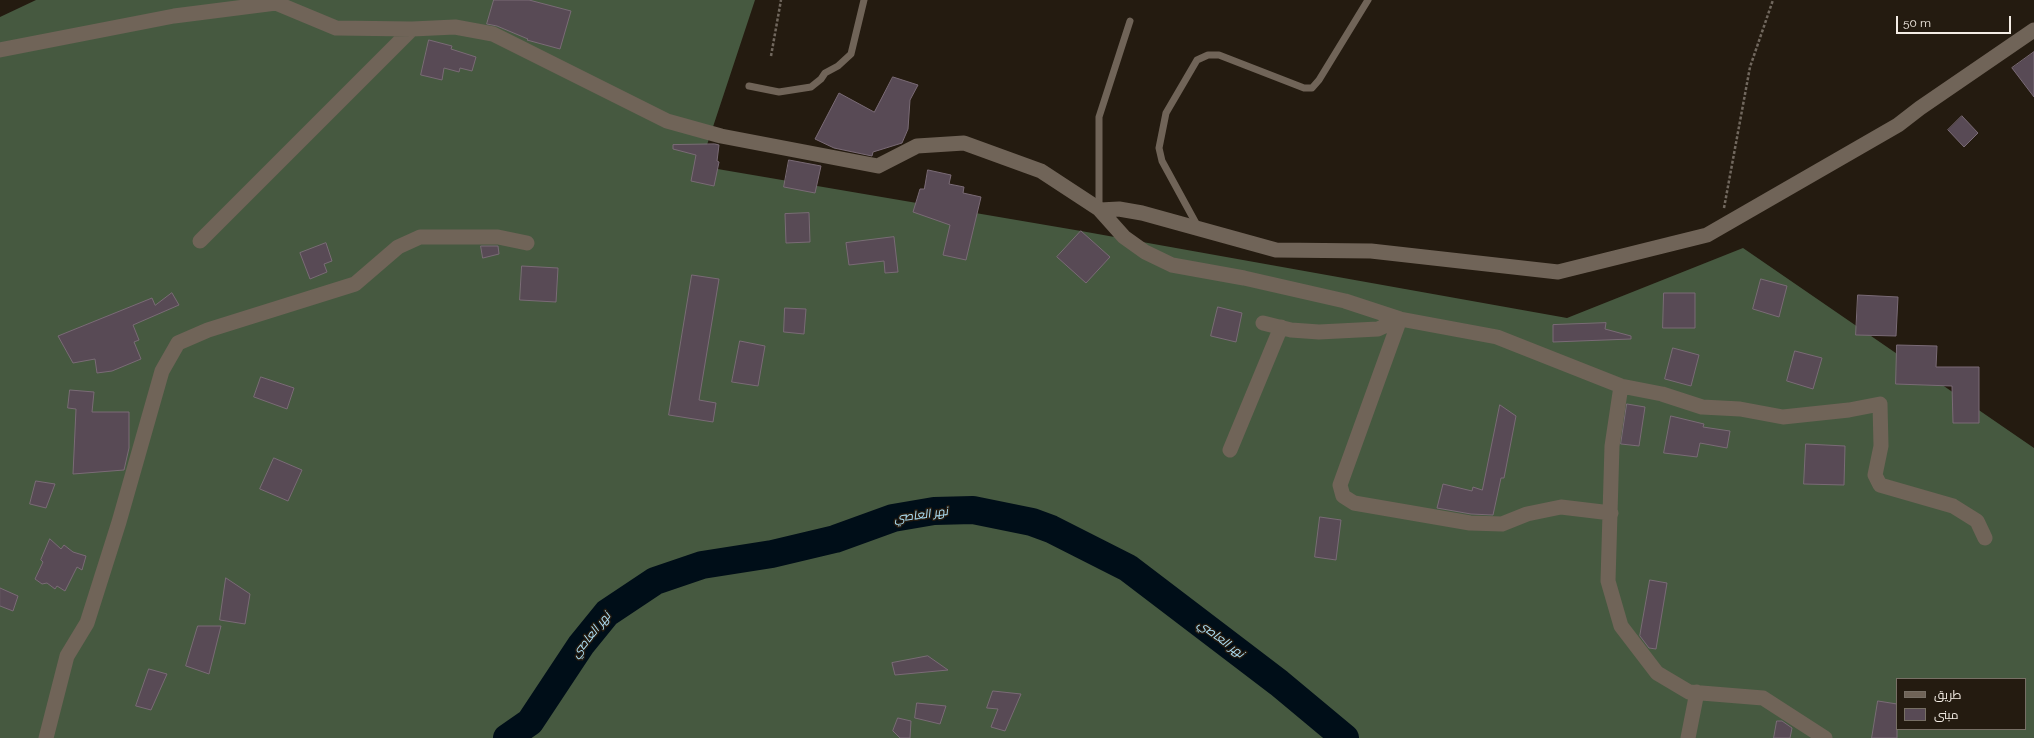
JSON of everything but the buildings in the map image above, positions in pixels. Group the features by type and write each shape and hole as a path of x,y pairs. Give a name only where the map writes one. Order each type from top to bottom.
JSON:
{"street":[{"path":"0,50 174,16 276,3 336,28 412,29 455,27 493,34 667,121 721,136 878,166 917,146 964,144 1041,171 1099,210 1124,237 1145,252 1172,265 1244,278 1345,301 1400,319 1497,337 1621,386 1662,394 1702,407 1740,410 1783,417 1849,410 1880,404 1880,446 1875,475 1880,485 1953,506 1977,521 1986,538"},
{"path":"200,241 412,29"},
{"path":"1099,210 1119,209 1142,213 1276,250 1371,251 1558,272 1707,235 1898,125 1920,108 2034,30"},
{"path":"46,738 67,656 87,623 119,522 162,370 178,343 208,330 355,284 398,247 420,237 498,237 527,243"},
{"path":"1263,322 1291,330 1319,332 1378,329 1400,319"},
{"path":"1400,319 1340,485 1343,496 1354,503 1470,523 1502,524 1527,514 1561,507 1611,513"},
{"path":"1230,450 1281,328"},
{"path":"1621,386 1612,446 1608,581 1620,626 1657,673 1689,692 1763,698 1825,738"},
{"path":"1688,738 1697,692"}],"lane":[{"path":"749,86 779,92 811,87 821,79 825,73 838,66 851,54 864,0"},
{"path":"1199,229 1162,161 1159,148 1166,113 1197,60 1208,55 1218,55 1304,88 1312,88 1319,80 1368,0"},
{"path":"1099,210 1099,117 1130,21"}],"path":[{"path":"771,56 781,0"},
{"path":"1721,226 1750,67 1773,0"}],"green space":[{"path":"36,0 755,0 700,166 1081,231 1567,318 1743,248 2034,448 2034,738 0,738 0,17"}],"waterway":[{"name":"نهر العاصي","path":"507,738 530,722 581,645 607,613 655,581 702,565 772,554 835,539 893,518 934,511 973,510 1032,522 1051,529 1128,568 1279,683 1345,738"}]}
